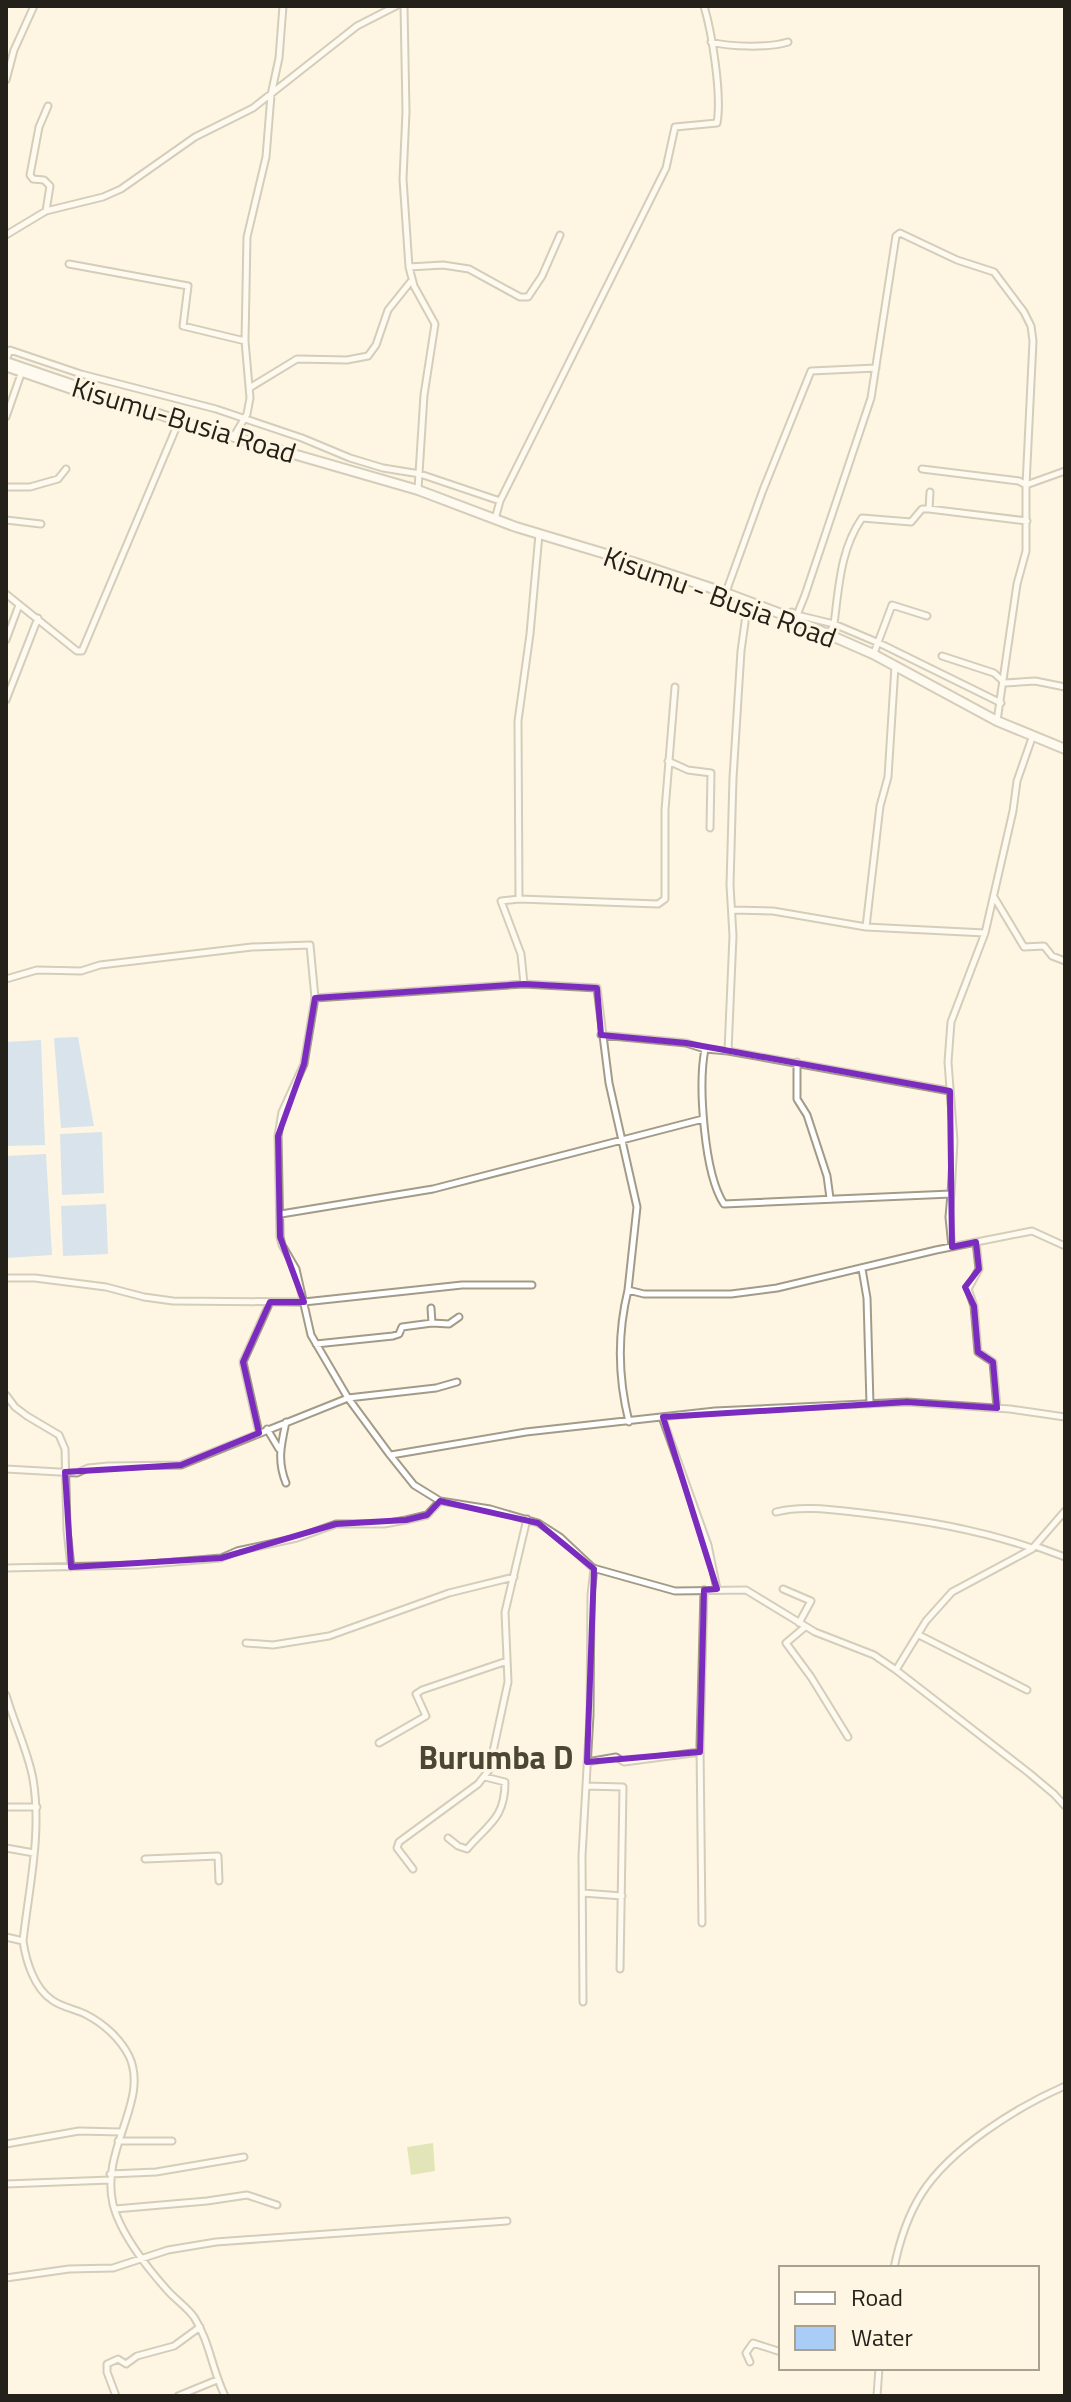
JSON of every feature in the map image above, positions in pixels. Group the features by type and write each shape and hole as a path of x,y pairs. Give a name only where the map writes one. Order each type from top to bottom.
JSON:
{"highway":[{"name":"Kisumu-Busia Road","path":"6,363 179,421 363,476"},
{"name":"Kisumu - Busia Road","path":"363,476 418,490 539,534 748,601 873,654 997,721 1065,749"}],"street":[{"path":"6,80 14,50 34,6"},
{"path":"234,436 245,418 250,398 245,341 247,229 264,170 283,6"},
{"path":"6,227 7,235 46,211 103,197 121,189 195,137 253,108 357,26 396,6"},
{"path":"404,6 406,112 403,179 409,267 412,280 435,324 424,395 418,490"},
{"path":"495,519 500,501 662,177 671,156 675,127 717,123 711,42 704,6"},
{"path":"711,42 732,45 778,45 788,42"},
{"path":"46,211 50,186 30,175 39,127 48,106"},
{"path":"797,615 864,424 897,234 904,234 957,260 994,272 1024,312 1033,336 1026,551 1017,584 1005,683 997,721"},
{"path":"409,267 443,265 469,269 520,297 528,297 542,276 560,235"},
{"path":"69,264 188,286 183,326 245,341"},
{"path":"251,387 297,359 347,360 368,356 376,345 388,310 412,280"},
{"path":"131,405 122,408 21,374 6,363 8,350 81,374 245,418 350,458 420,474 500,501"},
{"path":"726,593 811,371 876,368"},
{"path":"6,417 21,374"},
{"path":"6,594 77,651 82,651 179,421"},
{"path":"6,487 30,487 58,479 66,469"},
{"path":"922,469 1019,481 1026,485 1065,471"},
{"path":"929,509 930,492"},
{"path":"829,635 834,624 844,557 862,518 911,522 922,509 929,509 1027,521"},
{"path":"6,520 41,524"},
{"path":"519,899 518,721 539,534"},
{"path":"728,1051 734,763 741,651 748,601"},
{"path":"6,640 19,605"},
{"path":"873,654 892,605 927,616"},
{"path":"784,615 792,612 834,624 1001,703"},
{"path":"6,700 38,618"},
{"path":"942,656 994,673 1005,683 1027,681 1065,687"},
{"path":"866,927 880,806 888,777 895,665"},
{"path":"524,984 521,954 501,903 519,899 663,902 668,761 675,687"},
{"path":"952,1247 949,1217 954,1141 948,1040 951,1022 985,933 1017,781 1034,734"},
{"path":"668,761 688,770 711,773 710,828"},
{"path":"994,897 1024,947 1044,946 1054,957 1065,961"},
{"path":"732,910 773,911 866,927 985,933"},
{"path":"6,979 37,970 81,971 100,965 252,947 305,944 311,948 315,998 304,1064 289,1093 280,1124 282,1245 296,1269 311,1335 348,1398 414,1485 440,1501 527,1519 560,1537 594,1568 675,1591 746,1590 802,1625 874,1655 1029,1773 1065,1806"},
{"path":"315,998 524,984 597,988 601,1035 620,1139 637,1207 628,1290 620,1327 620,1369 629,1422"},
{"path":"601,1035 686,1043 705,1049 797,1062 950,1091"},
{"path":"705,1049 703,1119 715,1182 724,1204 951,1194"},
{"path":"797,1062 797,1099 807,1115 827,1176 830,1198"},
{"path":"281,1214 446,1186 703,1119"},
{"path":"628,1290 644,1294 731,1294 777,1288 1032,1231 1065,1246"},
{"path":"976,1242 979,1269 970,1283 968,1294 974,1306 978,1352 993,1362 997,1408"},
{"path":"862,1269 867,1298 870,1404"},
{"path":"6,1278 35,1278 106,1287 158,1300 270,1302 304,1302 462,1285 532,1285"},
{"path":"259,1433 243,1362 270,1302"},
{"path":"431,1308 432,1323"},
{"path":"316,1344 393,1336 399,1334 402,1327 449,1324 459,1317"},
{"path":"6,1469 77,1473 88,1468 117,1465 181,1465 348,1398 436,1388 457,1382"},
{"path":"6,1395 15,1407 59,1435 65,1449 71,1567"},
{"path":"390,1455 526,1432 715,1411 907,1402 997,1408 1065,1417"},
{"path":"662,1417 708,1545 717,1589"},
{"path":"286,1421 280,1445 280,1468 286,1483"},
{"path":"267,1429 280,1455"},
{"path":"6,1568 221,1558 336,1524 384,1524 427,1515 440,1501"},
{"path":"776,1512 818,1510 924,1521 974,1530 1065,1557"},
{"path":"896,1670 938,1605 952,1592 1034,1547 1065,1511"},
{"path":"413,1869 397,1848 399,1842 439,1815 485,1777 489,1770 508,1682 505,1612 527,1519"},
{"path":"583,2002 583,1893 594,1568"},
{"path":"246,1643 273,1645 329,1636 449,1593 514,1577"},
{"path":"783,1589 811,1601 802,1625 786,1643 806,1668 848,1737"},
{"path":"702,1923 700,1752 704,1590"},
{"path":"919,1635 1027,1690"},
{"path":"379,1743 426,1716 416,1694 422,1690 507,1661"},
{"path":"6,1698 32,1776 37,1807 23,1941 28,1963 41,1990 52,2001 101,2024 116,2037 128,2054 134,2069 135,2087 110,2177 115,2209 140,2258 163,2286 191,2312 200,2327 225,2396"},
{"path":"587,1762 616,1757 624,1762 700,1752"},
{"path":"448,1838 467,1849 497,1816 505,1802 505,1782 485,1777"},
{"path":"586,1786 623,1787 620,1969"},
{"path":"6,1807 37,1807"},
{"path":"6,1848 34,1853"},
{"path":"145,1859 218,1856 219,1881"},
{"path":"583,1893 622,1896"},
{"path":"6,1937 23,1941"},
{"path":"894,2266 899,2245 915,2207 937,2175 957,2155 1003,2121 1065,2086"},
{"path":"6,2144 79,2131 121,2132"},
{"path":"118,2141 172,2141"},
{"path":"6,2184 156,2172 244,2157"},
{"path":"115,2209 247,2195 277,2205"},
{"path":"6,2278 65,2270 113,2268 140,2258 216,2242 507,2221"},
{"path":"116,2396 107,2364 118,2359 126,2364 137,2356 174,2346 200,2327"},
{"path":"750,2362 746,2353 753,2343 779,2351"},
{"path":"877,2396 879,2370"},
{"path":"178,2396 217,2380"}],"highlighted area":[{"path":"524,984 597,988 601,1035 686,1043 950,1091 952,1247 976,1242 979,1269 965,1287 974,1306 978,1352 993,1362 997,1408 907,1402 663,1417 717,1589 704,1590 700,1752 587,1762 594,1569 538,1523 440,1501 427,1515 406,1520 336,1524 221,1558 71,1567 65,1472 181,1465 259,1433 243,1362 270,1302 304,1302 280,1237 278,1136 304,1064 315,998"}],"green space":[{"path":"433,2143 435,2171 411,2175 407,2147"}],"water":[{"path":"78,1037 94,1126 61,1128 54,1038"},
{"path":"41,1040 45,1145 6,1146 6,1042"},
{"path":"102,1132 104,1193 62,1195 60,1134"},
{"path":"46,1154 52,1255 6,1258 6,1156"},
{"path":"106,1204 108,1254 63,1256 61,1206"}],"district":[{"name":"Burumba D","path":"496,1758"}]}
